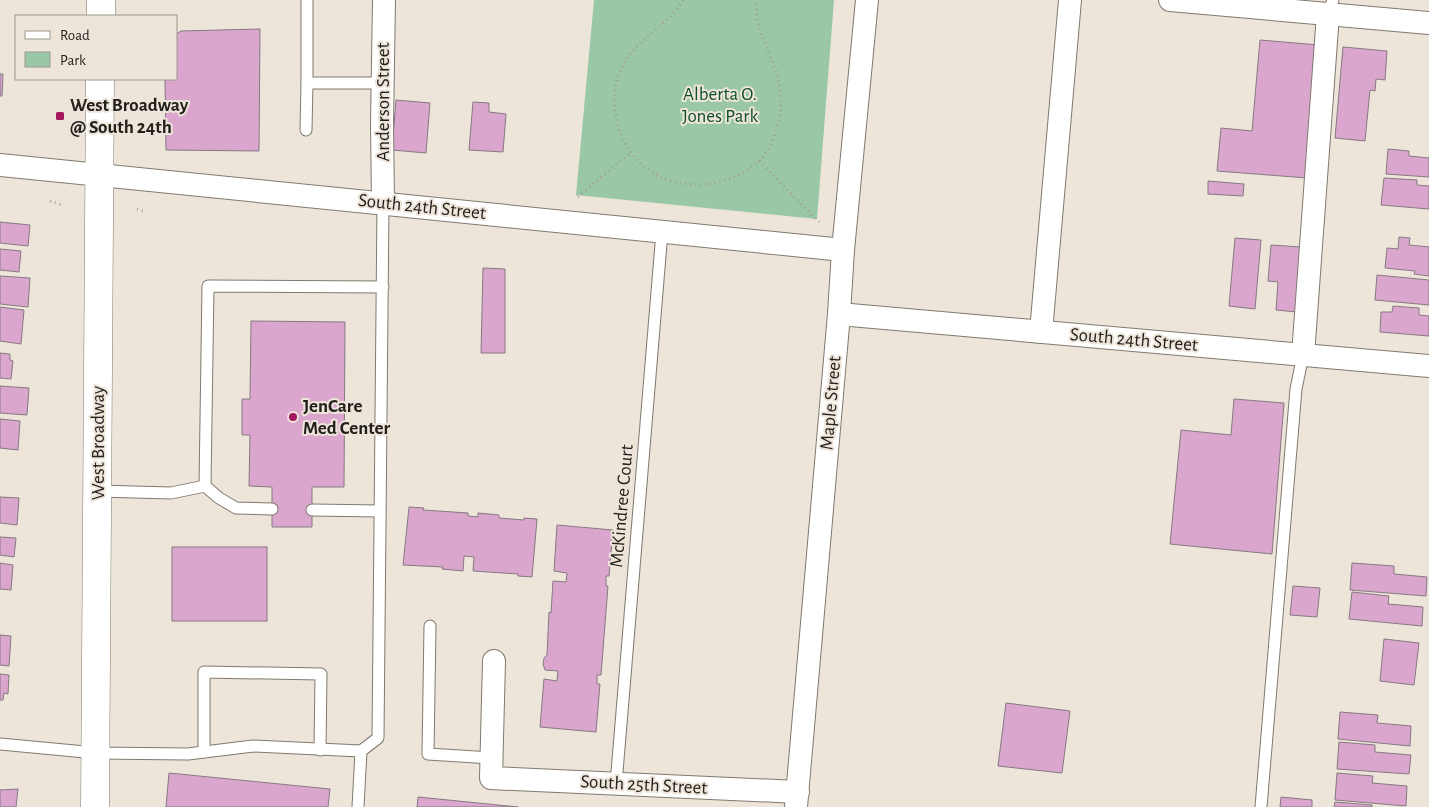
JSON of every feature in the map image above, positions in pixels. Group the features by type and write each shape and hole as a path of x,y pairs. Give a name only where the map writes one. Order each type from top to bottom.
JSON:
{"street":[{"path":"101,0 101,15"},
{"name":"Anderson Street","path":"383,204 384,0"},
{"name":"Maple Street","path":"797,800 843,250 867,0"},
{"path":"1041,332 1070,0"},
{"path":"1170,0 1330,7 1429,23"},
{"path":"1303,355 1330,7"},
{"name":"West Broadway","path":"95,807 100,80"},
{"name":"South 24th Street","path":"0,165 843,250"},
{"name":"South 24th Street","path":"839,314 1429,366"},
{"path":"491,768 494,661"},
{"name":"South 25th Street","path":"491,768 616,784 797,800"}],"lane":[{"path":"306,130 307,0"},
{"path":"306,84 383,83"},
{"path":"0,744 96,753 188,754 253,746 361,752 378,738 383,204"},
{"name":"McKindree Court","path":"616,784 662,232"},
{"path":"205,486 208,286 383,287"},
{"path":"1261,807 1296,389 1303,355"},
{"path":"97,492 171,493 205,486"},
{"path":"205,486 219,498 236,508 272,508"},
{"path":"312,510 380,511"},
{"path":"430,626 428,754 491,768"},
{"path":"204,752 204,672 320,674 320,750"},
{"path":"358,807 361,752"}],"path":[{"path":"683,0 672,17 640,42 626,58 618,77 614,97 616,120 623,141 630,153 655,174 669,181 691,184 714,184 731,178 760,161 776,132 781,112 781,89 757,20 756,0"},
{"path":"578,197 630,153"},
{"path":"760,161 819,222"},
{"path":"50,201 62,205"},
{"path":"137,210 145,212"}],"green space":[{"name":"Alberta O. Jones Park","path":"594,0 834,0 817,219 576,195"}],"building":[{"path":"260,29 259,151 166,150 165,80 178,80 178,33 181,31"},
{"path":"1260,40 1319,45 1307,178 1217,171 1221,128 1252,131"},
{"path":"1343,47 1387,51 1385,80 1376,79 1375,91 1370,90 1365,141 1335,138"},
{"path":"0,74 3,74 2,96 0,96"},
{"path":"396,100 430,103 426,153 392,150"},
{"path":"473,102 489,103 489,112 506,114 503,152 469,150"},
{"path":"1388,149 1409,151 1409,156 1429,158 1429,177 1386,174"},
{"path":"1384,178 1417,180 1417,185 1429,186 1429,209 1381,205"},
{"path":"1208,181 1244,184 1243,196 1208,194"},
{"path":"0,222 30,225 28,246 0,243"},
{"path":"1399,237 1410,238 1409,245 1429,247 1429,276 1414,274 1415,271 1385,268 1387,248 1398,249"},
{"path":"1235,238 1261,240 1255,309 1229,306"},
{"path":"1271,245 1301,247 1296,312 1276,310 1278,282 1268,281"},
{"path":"0,249 21,251 19,272 0,270"},
{"path":"483,268 505,269 505,353 481,353"},
{"path":"1377,275 1429,280 1429,305 1375,300"},
{"path":"0,276 30,278 28,307 0,304"},
{"path":"1393,306 1419,308 1419,315 1429,316 1429,336 1380,332 1381,312 1392,312"},
{"path":"0,307 24,310 21,344 0,341"},
{"name":"JenCare Med Center","path":"251,321 345,322 344,487 312,487 312,527 272,527 272,487 249,486 250,435 242,435 242,399 250,399"},
{"path":"0,353 10,354 10,360 13,361 11,379 0,378"},
{"path":"0,386 29,388 27,415 0,413"},
{"path":"1234,399 1284,403 1272,554 1170,544 1181,430 1231,435"},
{"path":"0,419 20,421 18,450 0,448"},
{"path":"0,497 19,498 17,525 0,523"},
{"path":"409,507 424,508 423,510 468,513 468,516 478,517 478,513 499,515 499,518 537,519 532,577 518,576 518,574 473,571 474,557 464,556 463,571 442,569 443,567 403,565"},
{"path":"557,525 613,530 609,576 606,576 606,586 608,586 601,675 597,675 597,684 600,684 596,732 540,727 544,679 557,681 558,671 545,670 543,664 544,658 547,655 553,581 566,582 567,573 554,571"},
{"path":"0,537 16,538 14,557 0,555"},
{"path":"172,547 267,547 267,621 172,621"},
{"path":"0,563 13,565 11,590 0,589"},
{"path":"1352,563 1394,566 1394,574 1427,577 1426,596 1350,590"},
{"path":"1293,586 1320,588 1317,617 1290,615"},
{"path":"1352,592 1389,596 1388,604 1423,607 1422,626 1349,619"},
{"path":"0,635 11,636 9,666 0,665"},
{"path":"1384,639 1419,643 1414,685 1380,681"},
{"path":"0,674 9,675 8,694 4,693 3,700 0,700"},
{"path":"1006,703 1070,711 1062,773 998,766"},
{"path":"1340,712 1378,715 1377,723 1411,726 1410,746 1338,739"},
{"path":"1339,742 1375,745 1375,752 1411,755 1409,774 1337,769"},
{"path":"169,773 330,789 328,807 166,807"},
{"path":"1337,773 1373,776 1372,783 1407,786 1406,806 1335,800"},
{"path":"18,789 16,807 0,807 0,790"},
{"path":"418,797 518,807 417,807"},
{"path":"1281,797 1312,800 1312,807 1280,807"},
{"path":"1335,802 1372,805 1372,807 1334,807"}],"place":[{"name":"West Broadway @ South 24th","path":"60,116"},
{"name":"JenCare Med Center","path":"293,417"}]}
